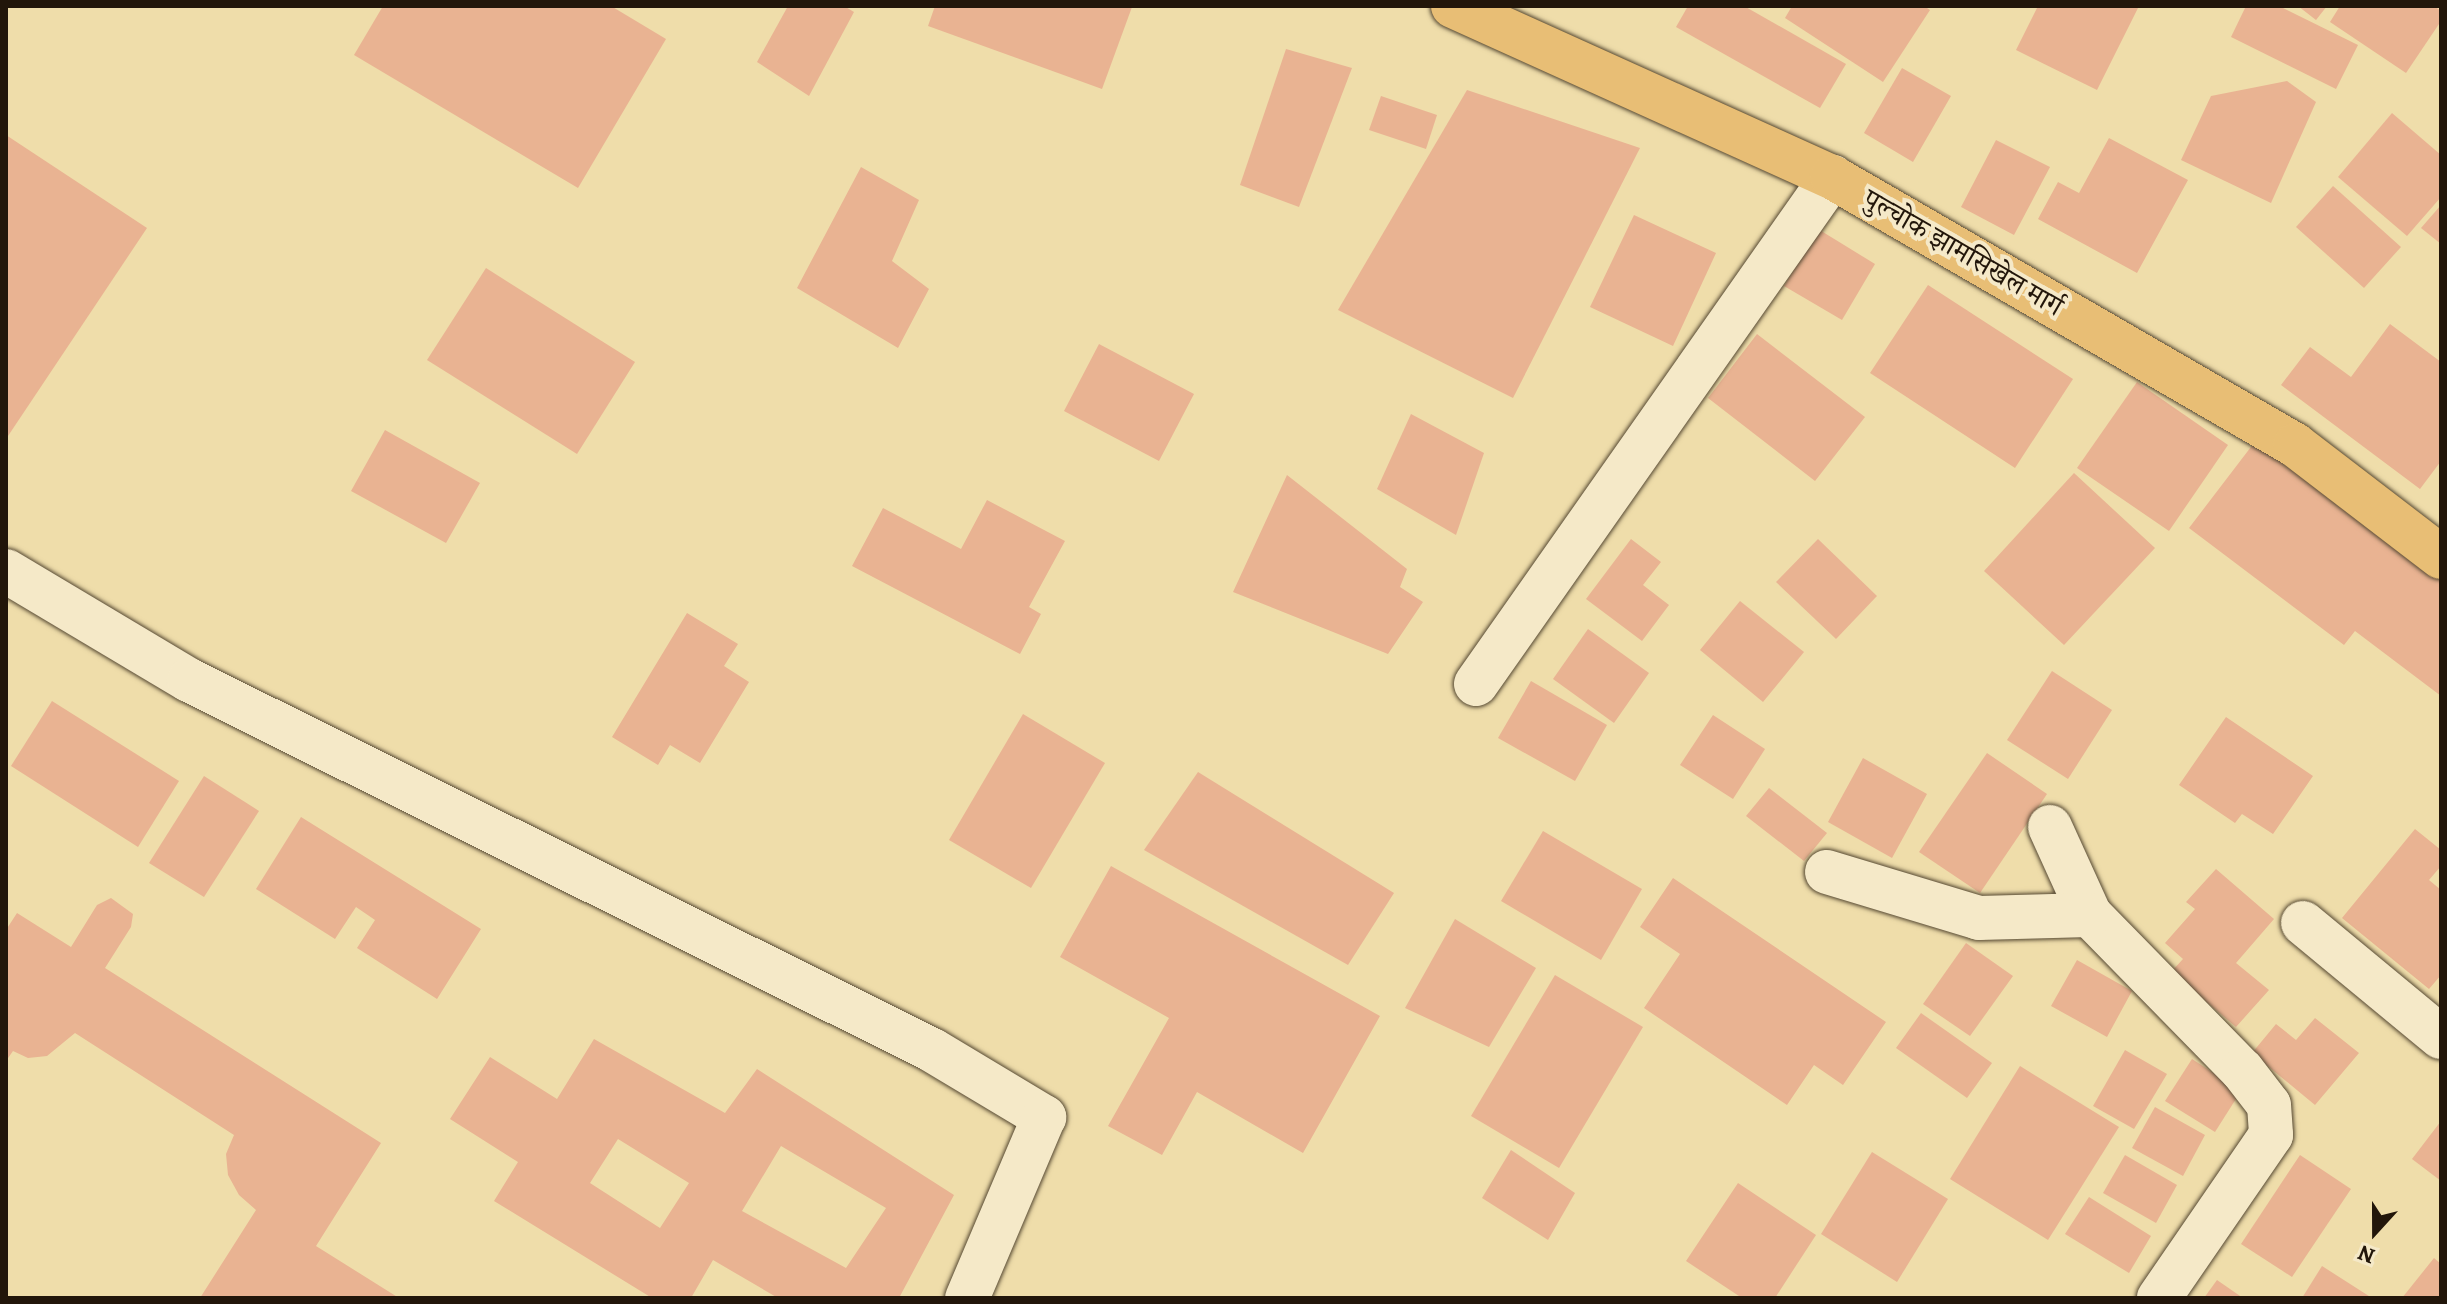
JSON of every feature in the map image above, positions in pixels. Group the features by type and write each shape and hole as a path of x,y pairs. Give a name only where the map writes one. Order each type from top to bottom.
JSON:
{"main road":[{"name":"पुल्चोक झामसिखेल मार्ग","path":"1453,6 1832,177 2295,445 2441,557"}],"street":[{"path":"1476,684 1832,177"},
{"path":"6,571 189,680 932,1050 1044,1117 967,1298"},
{"path":"2050,827 2090,915 2242,1070 2269,1105 2271,1135 2159,1298"},
{"path":"1827,872 1979,918 2090,915"},
{"path":"2303,923 2441,1037"}],"building":[{"path":"383,6 611,6 666,39 578,188 354,55"},
{"path":"788,6 844,6 854,12 809,96 757,62"},
{"path":"935,6 1132,7 1102,89 928,26"},
{"path":"1688,6 1744,6 1846,64 1820,108 1676,27"},
{"path":"1792,6 1924,6 1930,10 1883,82 1785,18"},
{"path":"2038,6 2139,6 2097,90 2016,50"},
{"path":"2246,6 2279,6 2358,45 2336,89 2231,37"},
{"path":"2298,6 2327,6 2316,20"},
{"path":"2340,6 2434,6 2441,11 2441,21 2406,73 2330,22"},
{"path":"1286,49 1352,68 1299,207 1240,185"},
{"path":"1902,68 1951,96 1913,162 1864,133"},
{"path":"2287,81 2316,102 2271,203 2181,160 2211,96"},
{"path":"1467,90 1640,148 1513,398 1338,310"},
{"path":"1381,96 1437,115 1426,149 1369,130"},
{"path":"2392,113 2441,155 2441,197 2407,236 2338,177"},
{"path":"6,135 147,228 6,439"},
{"path":"2109,138 2188,180 2137,273 2038,219 2058,182 2079,193"},
{"path":"1996,140 2050,167 2014,235 1961,207"},
{"path":"861,167 919,200 892,261 929,289 898,348 797,288"},
{"path":"2333,186 2401,247 2364,288 2296,227"},
{"path":"2441,205 2441,244 2421,228"},
{"path":"1634,215 1716,253 1673,346 1590,307"},
{"path":"1818,229 1875,264 1842,320 1784,286"},
{"path":"486,268 635,362 577,454 427,360"},
{"path":"1928,285 2073,379 2015,468 1870,373"},
{"path":"2390,324 2441,362 2441,461 2420,489 2281,385 2310,347 2351,377"},
{"path":"1757,334 1865,417 1815,481 1708,398"},
{"path":"1099,344 1194,394 1159,461 1064,411"},
{"path":"2137,382 2228,445 2169,531 2077,468"},
{"path":"1411,414 1484,453 1456,535 1377,489"},
{"path":"385,430 480,483 446,543 351,491"},
{"path":"2257,439 2441,579 2441,696 2355,631 2344,645 2189,528"},
{"path":"2074,473 2155,548 2064,645 1984,571"},
{"path":"1287,475 1407,569 1400,587 1423,602 1388,654 1233,592"},
{"path":"987,500 1065,541 1029,607 1041,614 1020,654 852,566 883,508 961,549"},
{"path":"1631,539 1661,562 1643,585 1669,605 1642,641 1586,599"},
{"path":"1818,539 1877,596 1836,639 1776,582"},
{"path":"1740,601 1804,652 1763,702 1700,650"},
{"path":"687,613 738,644 724,666 749,682 700,763 670,745 658,765 612,737"},
{"path":"1588,629 1649,673 1614,723 1553,679"},
{"path":"2052,671 2112,710 2068,779 2007,740"},
{"path":"1531,681 1607,725 1575,781 1498,738"},
{"path":"52,701 179,781 138,847 11,766"},
{"path":"1023,714 1105,763 1031,888 949,840"},
{"path":"1713,715 1765,749 1733,799 1680,765"},
{"path":"2226,717 2313,776 2273,834 2242,814 2235,823 2179,785"},
{"path":"1987,753 2047,794 1980,893 1919,852"},
{"path":"1863,758 1927,794 1892,858 1828,822"},
{"path":"1198,772 1394,893 1348,965 1144,850"},
{"path":"204,776 259,811 204,897 149,863"},
{"path":"1769,788 1827,833 1804,861 1746,816"},
{"path":"301,817 481,929 437,999 357,948 375,920 356,907 335,939 256,889"},
{"path":"2415,829 2441,850 2441,866 2429,880 2441,890 2441,975 2429,989 2342,918"},
{"path":"1543,831 1642,889 1601,960 1501,901"},
{"path":"1111,866 1380,1016 1303,1153 1197,1092 1162,1155 1108,1126 1169,1018 1060,957"},
{"path":"2216,869 2274,919 2236,963 2269,990 2236,1027 2171,972 2183,959 2165,943 2195,909 2186,902"},
{"path":"1673,878 1886,1022 1843,1085 1814,1065 1787,1105 1644,1008 1680,954 1640,927"},
{"path":"111,898 133,914 131,927 105,968 381,1143 316,1246 399,1298 200,1298 256,1210 239,1195 228,1175 226,1154 234,1135 75,1033 47,1056 28,1058 13,1051 6,1061 6,930 17,913 71,947 97,905"},
{"path":"1455,919 1536,968 1489,1047 1405,1008"},
{"path":"1966,943 2013,976 1970,1036 1923,1004"},
{"path":"2077,960 2132,991 2107,1037 2051,1006"},
{"path":"1555,975 1643,1027 1559,1168 1471,1116"},
{"path":"1921,1013 1992,1063 1967,1098 1896,1048"},
{"path":"2315,1018 2359,1053 2315,1105 2252,1053 2276,1024 2296,1040"},
{"path":"594,1039 725,1113 757,1069 954,1195 899,1298 778,1298 713,1260 691,1298 652,1298 494,1201 518,1162 450,1119 490,1057 557,1099","holes":["618,1139 689,1183 660,1228 590,1183","781,1146 886,1208 846,1268 742,1211"]},
{"path":"2125,1050 2167,1074 2134,1129 2093,1106"},
{"path":"2192,1059 2241,1091 2215,1132 2165,1101"},
{"path":"2020,1066 2119,1127 2048,1240 1950,1179"},
{"path":"2155,1107 2205,1135 2183,1176 2132,1148"},
{"path":"2441,1121 2441,1181 2412,1159"},
{"path":"1511,1150 1575,1193 1548,1240 1482,1198"},
{"path":"1872,1152 1948,1199 1897,1282 1821,1234"},
{"path":"2125,1155 2177,1185 2156,1223 2103,1193"},
{"path":"2300,1155 2351,1189 2292,1277 2241,1244"},
{"path":"1738,1183 1816,1235 1775,1298 1742,1298 1686,1261"},
{"path":"2089,1197 2151,1236 2129,1273 2065,1234"},
{"path":"2434,1258 2441,1264 2441,1298 2402,1298"},
{"path":"2322,1266 2372,1298 2302,1298"},
{"path":"2217,1280 2243,1298 2204,1298"}]}
